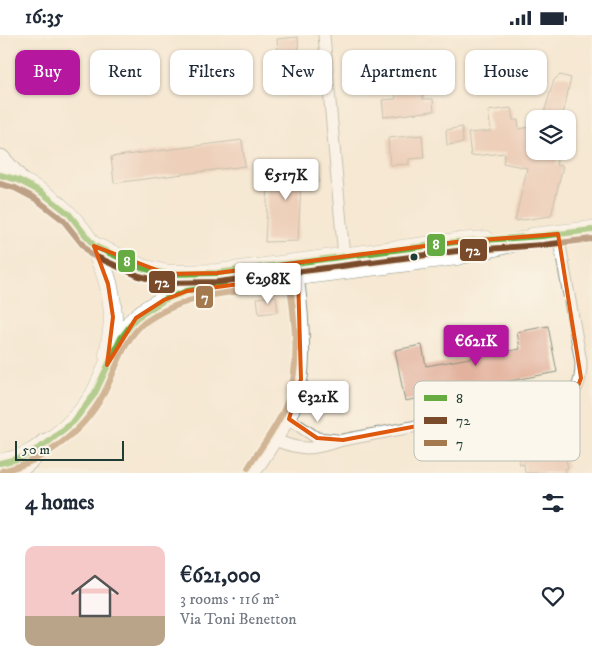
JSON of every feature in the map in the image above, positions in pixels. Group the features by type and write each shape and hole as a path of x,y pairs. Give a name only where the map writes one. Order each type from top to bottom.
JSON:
{"highway":[{"path":"0,159 9,177"},
{"path":"12,473 46,444"}],"main road":[{"path":"9,177 41,191 69,214 94,246 108,284 113,317 107,365"},
{"path":"94,246 142,268 167,275 217,273 456,242 592,230"},
{"path":"0,463 21,458 46,444 74,421 94,395 121,338 136,318 164,300 187,291 457,255 550,235"}],"street":[{"path":"324,35 344,257"},
{"path":"550,235 581,362 580,381"},
{"path":"255,473 289,419 299,396 302,371 302,313 298,276"},
{"path":"289,419 318,438 343,440"},
{"path":"275,440 304,449 322,447 343,440 414,427"}],"highlighted area":[{"path":"558,234 581,378 577,389 555,400 343,440 317,438 289,419 301,379 298,276 187,291 164,300 136,318 107,365 113,317 108,284 94,246 167,274 217,273 456,242"}],"building":[{"path":"298,37 299,50 278,50 277,39"},
{"path":"560,75 571,78 564,110 545,110 554,80"},
{"path":"396,95 423,95 423,99 433,99 434,111 384,117 382,100 396,99"},
{"path":"511,108 513,120 518,120 519,129 526,128 526,160 557,160 556,165 563,166 551,216 515,221 527,168 503,163 505,153 471,156 468,133 491,131 488,111"},
{"path":"462,127 463,143 447,145 446,130"},
{"path":"422,135 424,158 409,159 409,164 390,165 388,138"},
{"path":"242,140 245,166 114,183 111,157"},
{"path":"269,164 297,166 297,169 317,167 319,182 301,184 298,241 265,242"},
{"path":"276,296 278,312 259,314 257,298"},
{"path":"548,326 557,372 510,381 414,381 414,399 405,401 395,350 422,345 426,366 520,349 517,332"},
{"path":"519,461 566,461 568,468 565,469 566,473 525,473 524,464 520,465"}],"transit line":[{"name":"8","path":"0,175 18,180 41,192 69,214 94,246 142,268 167,274 217,273 456,242 542,236 592,230"},
{"name":"72","path":"0,184 15,188 36,199 63,220 90,254 139,276 166,283 218,282 457,251 543,245 592,239"},
{"name":"8","path":"0,463 21,458 46,444 74,421 94,395 121,338 136,318 164,300 187,291 224,285"},
{"name":"7","path":"2,471 19,466 50,451 78,429 100,401 127,343 144,323 160,313 196,299 233,292 290,286 296,346 291,391 278,422 248,468"}]}
